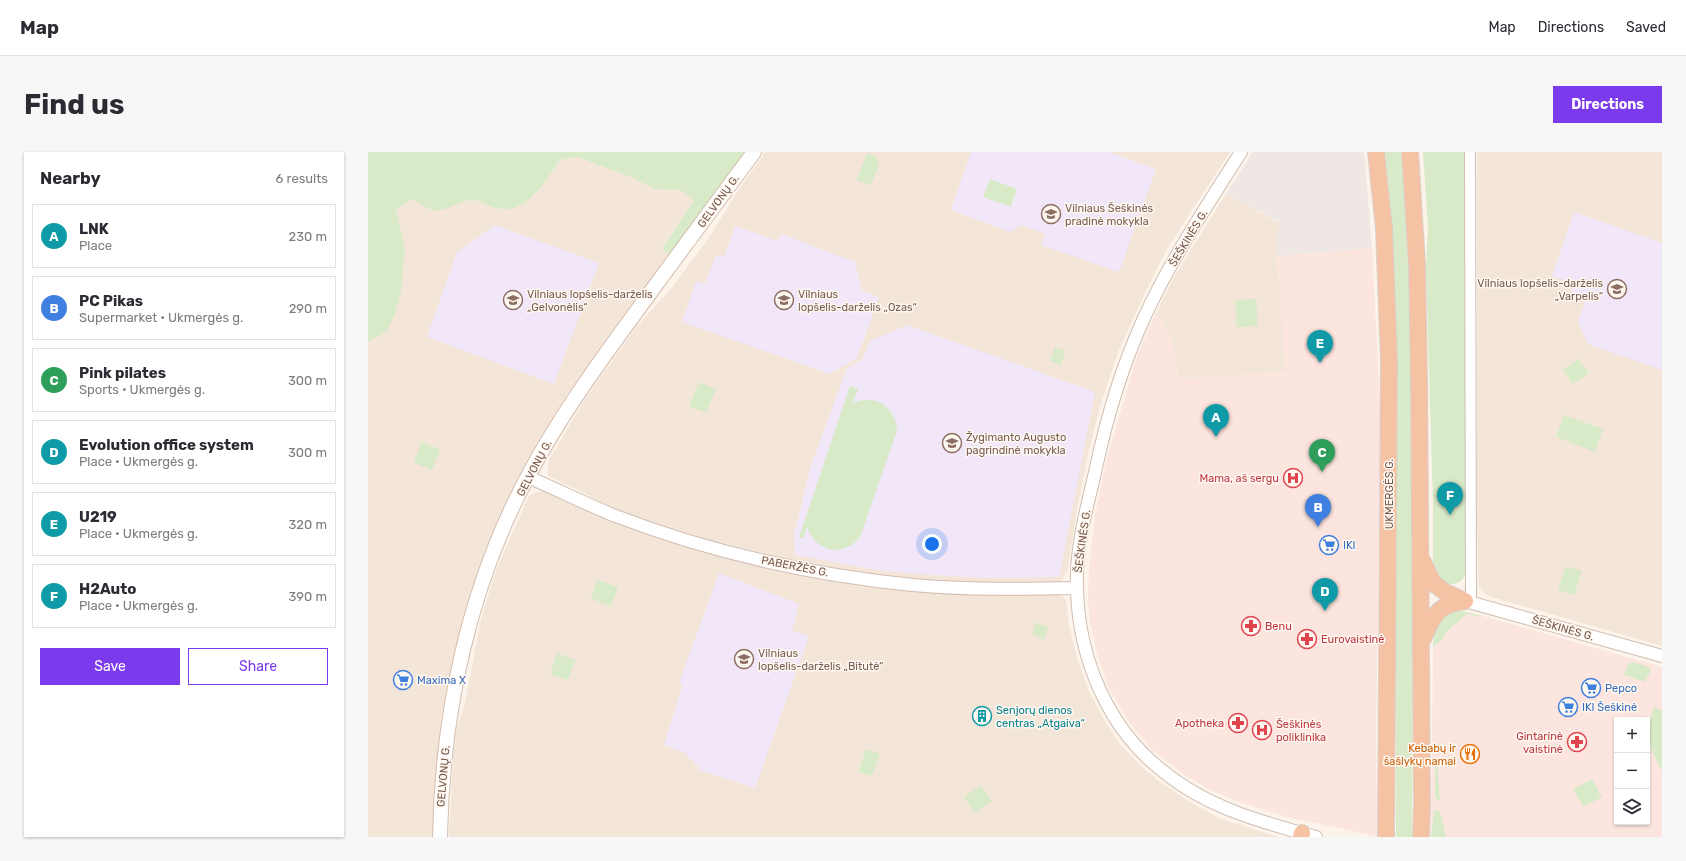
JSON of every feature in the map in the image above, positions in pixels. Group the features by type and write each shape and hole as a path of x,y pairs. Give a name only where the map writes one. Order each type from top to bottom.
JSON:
{"highway":[{"name":"UKMERGĖS G.","path":"1376,152 1387,282 1389,361 1386,837"},
{"path":"1410,152 1416,265 1421,559 1422,803 1420,837"},
{"path":"1421,559 1433,583 1445,592 1468,602"},
{"path":"1421,644 1436,612 1449,603 1468,602"}],"main road":[{"name":"GELVONŲ G.","path":"440,837 440,798 446,744 454,688 465,640 486,571 528,477 580,390 754,152"}],"street":[{"name":"ŠEŠKINĖS G.","path":"1241,152 1172,264 1145,316 1128,356 1113,398 1090,495 1081,538 1076,588 1080,627 1094,679 1111,712 1132,742 1163,772 1201,797 1248,817 1307,836"},
{"path":"1468,602 1470,152"},
{"name":"PABERŽĖS G.","path":"528,477 613,515 728,551 793,567 914,585 999,589 1076,588"},
{"name":"ŠEŠKINĖS G.","path":"1468,602 1662,656"}],"shaded area":[{"path":"765,152 1230,152 1168,247 1119,350 1101,403 1089,450 1077,510 1068,568 1062,580 1056,583 962,584 877,576 789,560 712,541 634,517 605,506 584,493 550,477 547,474 549,460 585,399 637,326 671,289 708,239 736,194"},
{"name":"Vilniaus Šeškinės pradinė mokykla","path":"971,152 1108,152 1156,169 1119,272 1041,245 1045,234 1032,229 1021,225 1010,232 951,210"},
{"path":"1253,152 1364,152 1372,248 1277,256 1279,222 1226,194"},
{"path":"1477,152 1662,152 1662,646 1488,596 1479,587 1477,527"},
{"path":"577,157 628,176 655,189 680,190 694,200 662,248 671,255 567,395 535,450 512,494 478,572 451,670 442,714 433,837 368,837 368,342 387,331 405,249 396,209 413,199 433,210 445,209 462,201 477,200 496,208 535,195 560,160"},
{"path":"1226,194 1279,223 1277,256 1286,372 1179,379 1172,344 1164,323 1155,315 1174,277"},
{"name":"Vilniaus lopšelis-darželis „Varpelis“","path":"1574,212 1662,243 1662,370 1588,344 1578,322 1586,298 1571,293 1574,284 1552,276"},
{"name":"Vilniaus lopšelis-darželis „Gelvonėlis“","path":"495,225 599,263 554,384 427,337 457,252"},
{"name":"Vilniaus lopšelis-darželis „Ozas“","path":"735,226 778,241 781,234 855,262 862,291 879,297 857,358 830,374 682,322 696,281 705,284 716,255 724,257"},
{"path":"1372,248 1381,420 1376,739 1377,805 1380,837 1287,817 1239,802 1208,789 1183,774 1151,749 1128,721 1108,686 1099,660 1090,624 1088,599 1089,569 1095,515 1106,461 1137,356 1155,315 1164,323 1172,344 1179,379 1285,372 1277,256"},
{"name":"Žygimanto Augusto pagrindinė mokykla","path":"907,325 1095,392 1059,577 986,578 917,574 877,570 795,555 794,535 811,466 847,368 862,360 870,341"},
{"path":"543,491 603,516 898,589 978,595 1057,594 1062,596 1066,600 1069,624 1076,655 1088,689 1103,718 1120,744 1141,766 1160,782 1191,803 1219,818 1278,837 449,837 453,759 457,729 465,703 481,619 497,568 528,498 532,494"},
{"name":"Vilniaus lopšelis-darželis „Bitutė“","path":"719,573 799,604 792,631 809,636 755,788 699,770 700,766 693,764 694,760 687,758 688,754 664,745 683,684 679,683"},
{"path":"1467,614 1478,617 1479,615 1662,667 1662,837 1431,837 1433,647 1443,639 1445,633"}],"green space":[{"path":"368,152 745,152 671,255 662,249 694,200 680,190 655,189 628,176 577,157 560,160 542,186 526,202 517,207 507,209 496,208 481,202 470,200 442,210 432,210 413,199 396,209 405,249 401,291 395,314 387,331 368,342"},
{"path":"1385,152 1401,152 1407,238 1413,494 1412,837 1396,837 1396,319 1390,201"},
{"path":"1423,152 1464,152 1467,572 1460,582 1453,584 1441,583 1433,571 1433,505 1426,266 1428,229"},
{"path":"867,153 876,156 879,165 871,185 857,180"},
{"path":"990,179 1017,189 1011,207 983,197"},
{"path":"1256,299 1258,326 1237,327 1235,300"},
{"path":"1055,347 1066,351 1061,365 1050,361"},
{"path":"1578,359 1589,373 1573,384 1563,370"},
{"path":"699,382 716,389 706,413 689,406"},
{"path":"850,386 858,389 853,403 861,400 869,400 883,404 893,415 896,422 897,431 860,537 853,544 838,550 823,547 811,536 807,528 803,538 799,537"},
{"path":"1564,415 1603,429 1595,452 1556,437"},
{"path":"421,442 440,449 432,470 414,463"},
{"path":"1566,566 1582,571 1574,595 1558,590"},
{"path":"597,580 618,587 611,606 591,599"},
{"path":"1452,609 1479,615 1478,617 1467,614 1445,633 1443,639 1433,647 1435,623"},
{"path":"1036,622 1048,627 1044,639 1032,634"},
{"path":"557,653 575,660 568,680 550,674"},
{"path":"1633,662 1649,667 1651,670 1645,682 1624,675 1628,664"},
{"path":"1654,707 1662,710 1662,771 1650,746 1651,717"},
{"path":"866,749 880,754 872,776 858,772"},
{"path":"1435,759 1437,760 1440,801 1435,798"},
{"path":"1592,779 1602,797 1583,807 1573,789"},
{"path":"980,785 992,801 975,813 964,797"},
{"path":"1435,810 1438,810 1441,814 1446,837 1431,837"}],"place":[{"name":"Vilniaus Šeškinės pradinė mokykla","path":"1051,214"},
{"name":"Vilniaus lopšelis-darželis „Varpelis“","path":"1617,289"},
{"name":"Vilniaus lopšelis-darželis „Gelvonėlis“","path":"513,300"},
{"name":"Vilniaus lopšelis-darželis „Ozas“","path":"784,300"},
{"name":"U219","path":"1320,363"},
{"name":"LNK","path":"1216,437"},
{"name":"Žygimanto Augusto pagrindinė mokykla","path":"952,443"},
{"name":"Pink pilates","path":"1322,472"},
{"name":"Mama, aš sergu","path":"1293,478"},
{"name":"H2Auto","path":"1450,515"},
{"name":"PC Pikas","path":"1318,527"},
{"name":"IKI","path":"1329,545"},
{"name":"Evolution office system","path":"1325,611"},
{"name":"Benu","path":"1251,626"},
{"name":"Eurovaistinė","path":"1307,639"},
{"name":"Vilniaus lopšelis-darželis „Bitutė“","path":"744,659"},
{"name":"Maxima X","path":"403,680"},
{"name":"Pepco","path":"1591,688"},
{"name":"IKI Šeškinė","path":"1568,707"},
{"name":"Senjorų dienos centras „Atgaiva“","path":"982,716"},
{"name":"Apotheka","path":"1238,723"},
{"name":"Šeškinės poliklinika","path":"1262,730"},
{"name":"Gintarinė vaistinė","path":"1577,742"},
{"name":"Kebabų ir šašlykų namai","path":"1470,754"}]}
